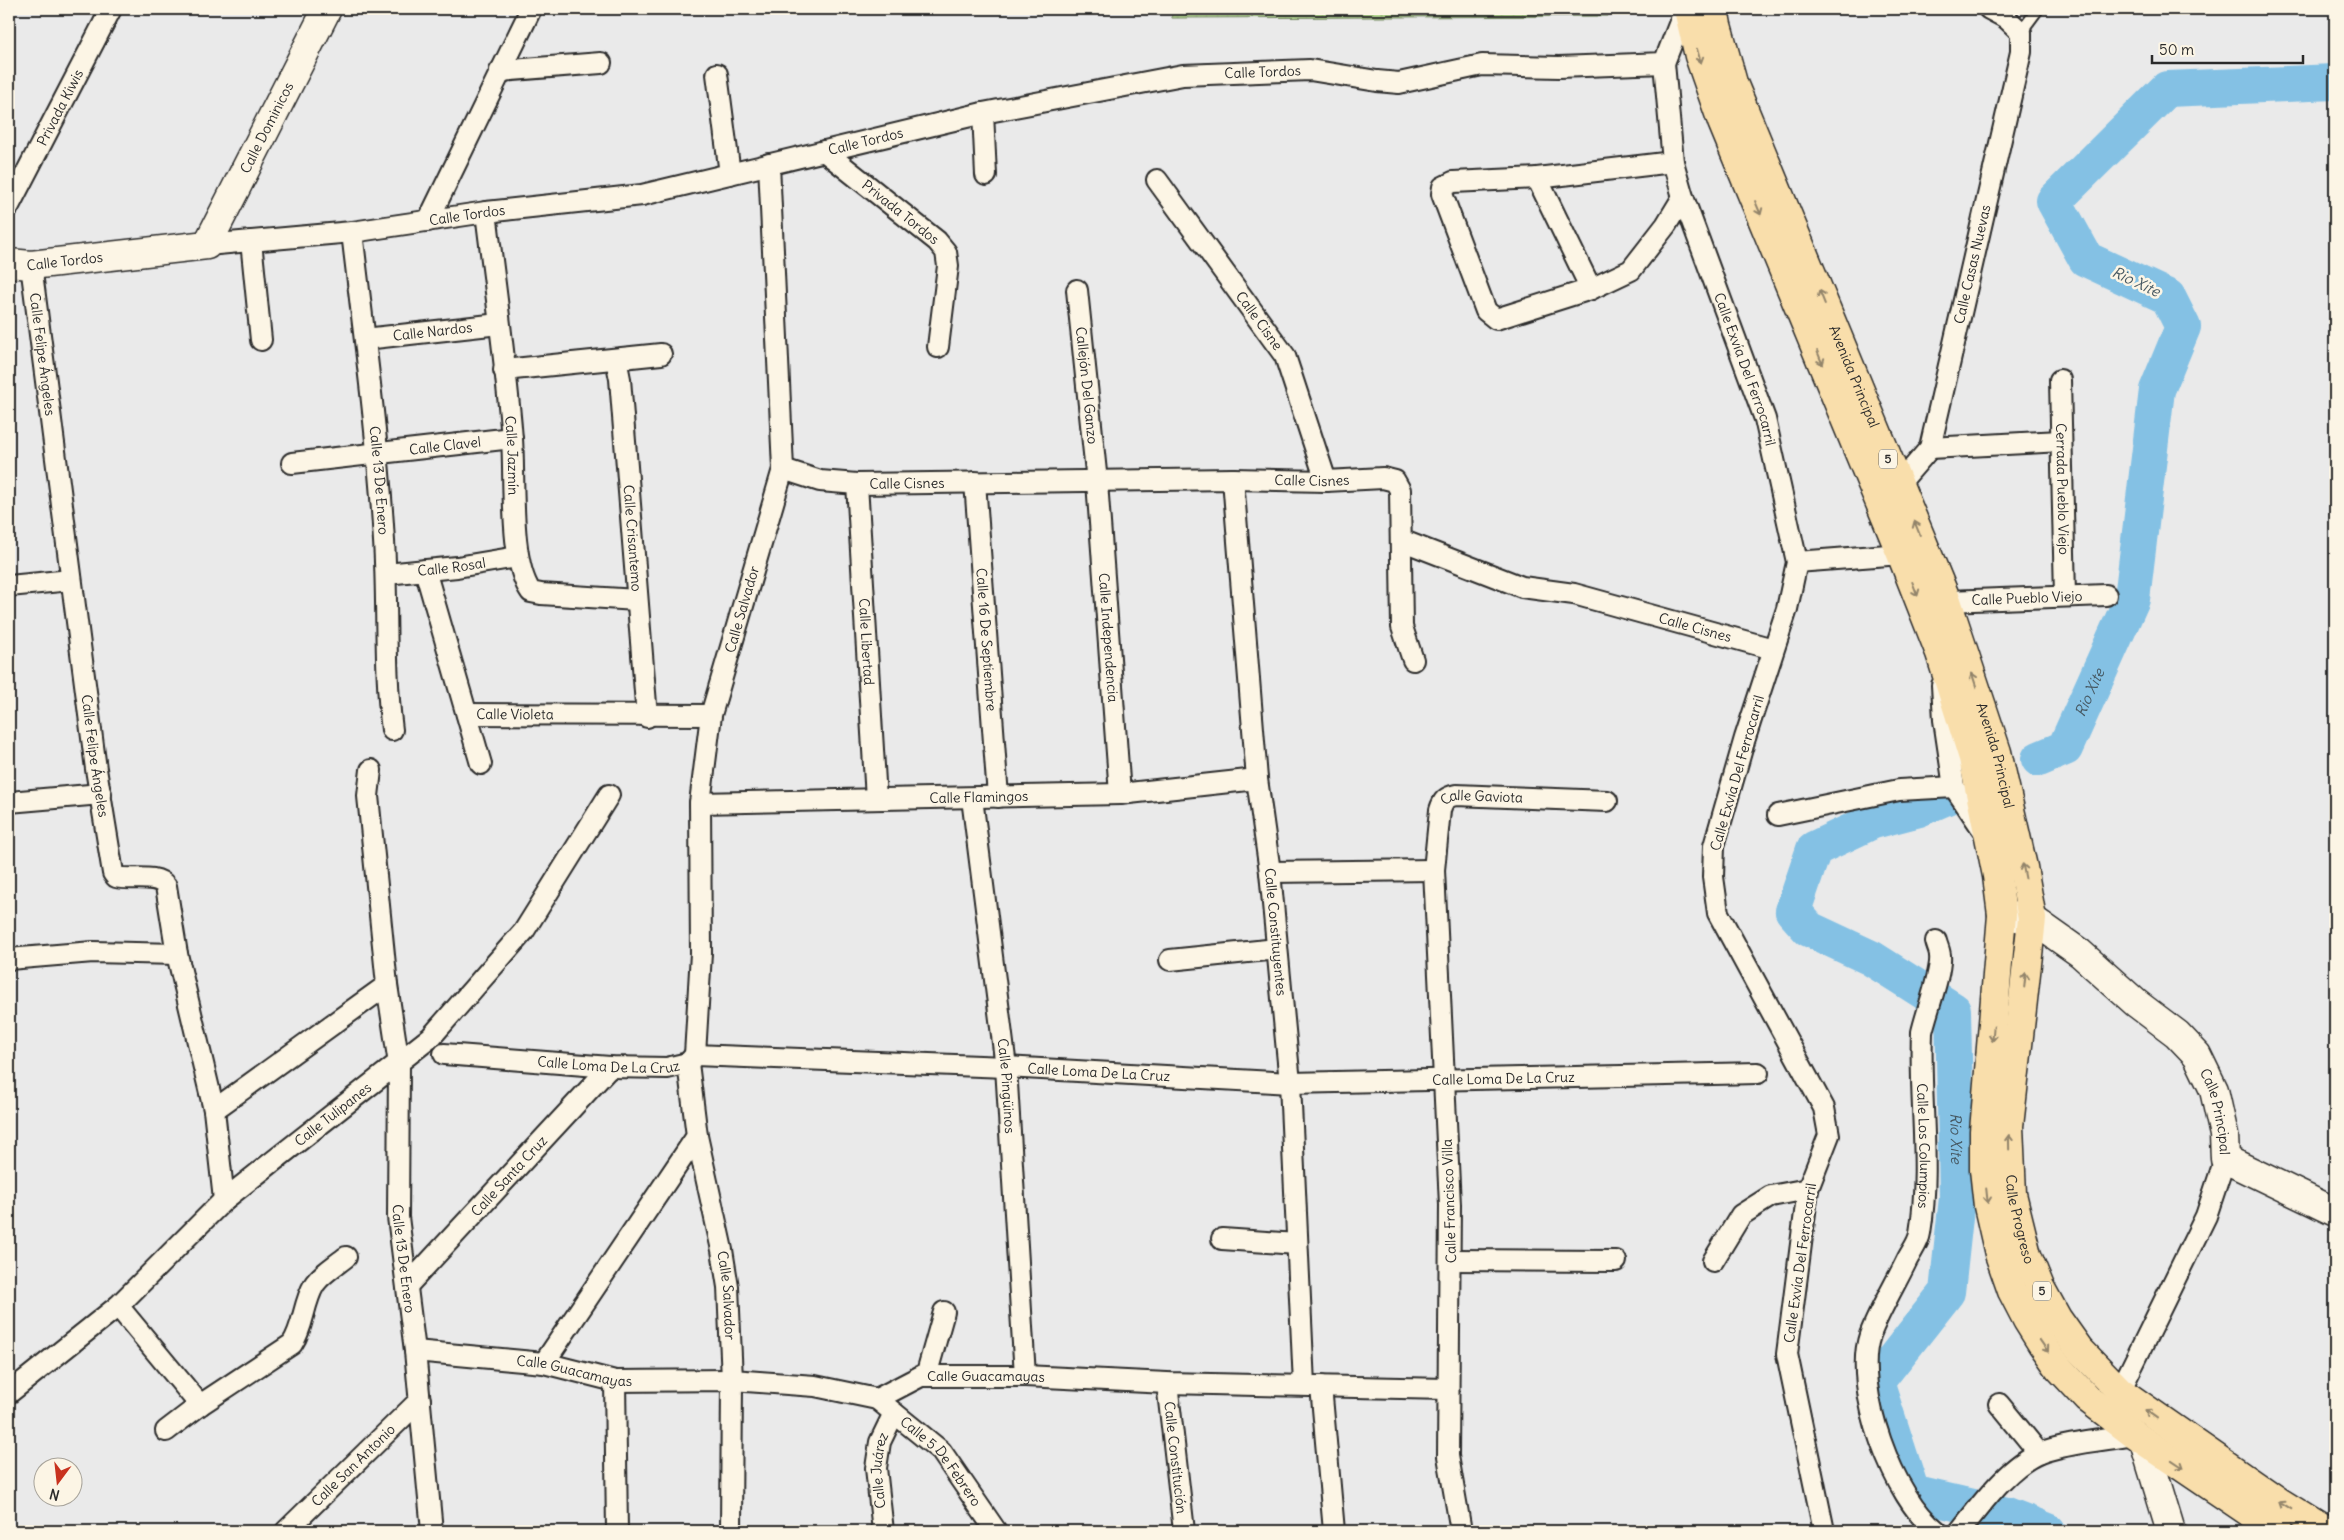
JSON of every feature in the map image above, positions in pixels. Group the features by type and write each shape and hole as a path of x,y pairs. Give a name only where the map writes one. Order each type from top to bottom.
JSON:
{"main road":[{"name":"Avenida Principal","path":"1687,9 1699,56 1722,122 1901,554 1940,653 1973,758 1991,843 2002,916"},
{"name":"Avenida Principal","path":"1714,9 1733,83 1946,601 1996,752 2023,867 2032,919"},
{"name":"Calle Progreso","path":"2002,916 1984,1131 1984,1169 1988,1206 1999,1254 2012,1291 2027,1320 2059,1368 2088,1399 2140,1438 2277,1531"},
{"name":"Calle Progreso","path":"2032,919 2008,1126 2012,1194 2027,1255 2040,1287 2057,1318 2079,1349 2120,1392 2273,1498 2326,1531"}],"street":[{"name":"Privada Kiwis","path":"9,206 111,9"},
{"name":"Calle Dominicos","path":"207,245 327,9"},
{"path":"428,221 531,9"},
{"path":"1664,63 1687,9"},
{"path":"1989,9 2006,18 2021,32"},
{"name":"Calle Casas Nuevas","path":"1898,484 1930,448 2021,52 2021,32"},
{"path":"500,71 601,63"},
{"name":"Calle Tordos","path":"20,264 352,232 486,212 642,195 983,113 1183,75 1310,70 1378,81 1399,82 1482,66 1559,67 1664,63"},
{"name":"Calle Exvía Del Ferrocarril","path":"1664,63 1672,162 1683,197 1766,419 1797,562 1787,609 1773,649 1714,846 1713,877 1718,913 1824,1108 1828,1135 1808,1188 1787,1354 1824,1531"},
{"path":"717,74 730,174"},
{"path":"983,113 986,175"},
{"name":"Privada Tordos","path":"824,151 936,241 946,252 948,266 938,348"},
{"path":"1672,162 1537,178 1453,182 1443,187 1442,194 1486,311 1496,319 1591,289 1631,270 1666,225 1683,197"},
{"name":"Calle Salvador","path":"731,1531 732,1380 728,1287 722,1250 697,1136 692,1059 701,953 700,803 711,715 783,469 769,164"},
{"path":"1537,178 1591,289"},
{"name":"Calle Cisne","path":"1156,180 1285,356 1326,480"},
{"name":"Calle Jazmín","path":"486,212 512,438 517,557 524,582 531,592 637,600"},
{"name":"Calle 13 De Enero","path":"352,232 379,454 386,574 388,701 392,730"},
{"path":"251,241 261,340"},
{"name":"Calle Felipe Ángeles","path":"20,264 71,580 96,769 113,873 116,877 122,879 162,881 166,886 177,954 214,1110 224,1200"},
{"name":"Callejón Del Ganzo","path":"1077,290 1097,482"},
{"name":"Calle Nardos","path":"365,339 499,324"},
{"path":"504,370 661,354"},
{"name":"Calle Crisantemo","path":"616,359 620,379 647,717"},
{"name":"Cerrada Pueblo Viejo","path":"2060,380 2065,596"},
{"name":"Calle Clavel","path":"292,463 512,438"},
{"path":"1930,448 2061,441"},
{"name":"Calle Cisnes","path":"783,469 820,482 857,484 1383,478 1395,481 1400,490 1401,540 1522,587 1574,594 1773,649"},
{"name":"Calle Constituyentes","path":"1233,479 1257,779 1270,872 1290,1082 1297,1244 1312,1385 1334,1531"},
{"name":"Calle 16 De Septiembre","path":"975,482 998,797"},
{"name":"Calle Independencia","path":"1097,482 1120,794"},
{"name":"Calle Libertad","path":"857,484 876,799"},
{"path":"1401,540 1402,627 1413,660"},
{"path":"1797,562 1901,554"},
{"name":"Calle Rosal","path":"386,574 517,557"},
{"name":"Calle Violeta","path":"425,570 468,714 647,717 711,715"},
{"path":"9,586 71,580"},
{"name":"Calle Pueblo Viejo","path":"1946,601 2106,595"},
{"path":"1940,653 1944,720 1954,787 1991,843"},
{"path":"468,714 481,764"},
{"name":"Calle 13 De Enero","path":"371,770 368,796 387,985 399,1064 398,1217 415,1351 432,1531"},
{"name":"Calle Flamingos","path":"700,803 1120,794 1257,779"},
{"path":"1778,816 1898,790 1954,787"},
{"path":"9,802 101,794"},
{"name":"Calle Tulipanes","path":"9,1389 118,1306 224,1200 399,1064 430,1037 524,931 609,795"},
{"name":"Calle Gaviota","path":"1434,870 1440,810 1447,797 1456,795 1607,801"},
{"name":"Calle Pingüinos","path":"972,798 1006,1067 1025,1376"},
{"path":"1270,872 1434,870"},
{"name":"Calle Francisco Villa","path":"1434,870 1445,1079 1451,1260 1447,1389 1448,1456 1460,1531"},
{"path":"2002,916 2032,919"},
{"name":"Calle Principal","path":"2032,919 2080,954 2136,1003 2177,1034 2197,1055 2214,1090 2224,1135 2225,1159 2206,1216 2120,1392"},
{"name":"Calle Los Columpios","path":"1936,941 1940,958 1939,971 1926,1011 1921,1050 1924,1198 1920,1236 1870,1337 1866,1366 1876,1428 1888,1463 1901,1490 1924,1522 1937,1531"},
{"path":"1170,960 1277,949"},
{"path":"9,958 94,952 177,954"},
{"path":"214,1110 387,985"},
{"name":"Calle Loma De La Cruz","path":"444,1054 610,1067 667,1068 692,1059 1006,1067 1290,1082 1758,1073"},
{"name":"Calle Santa Cruz","path":"407,1286 610,1067"},
{"path":"544,1363 697,1136"},
{"path":"2225,1159 2335,1212"},
{"path":"1713,1261 1741,1215 1771,1196 1808,1188"},
{"path":"1222,1239 1297,1244"},
{"path":"166,1431 200,1405 292,1344 300,1331 308,1299 315,1283 346,1257"},
{"path":"1451,1260 1616,1261"},
{"path":"118,1306 200,1405"},
{"path":"926,1376 944,1312"},
{"name":"Calle Guacamayas","path":"415,1351 544,1363 615,1381 732,1380 815,1386 877,1399 921,1376 1025,1376 1167,1383 1447,1389"},
{"path":"615,1381 617,1531"},
{"name":"Calle Constitución","path":"1167,1383 1184,1531"},
{"name":"Calle 5 De Febrero","path":"877,1399 941,1451 996,1531"},
{"name":"Calle San Antonio","path":"286,1531 420,1400"},
{"path":"1999,1404 2039,1453"},
{"name":"Calle Juárez","path":"883,1531 876,1468 880,1442 894,1413"},
{"path":"1961,1530 1988,1496 2013,1471 2039,1453 2140,1438 2172,1531"}],"lane":[{"path":"2021,32 2038,9"}],"green space":[{"path":"1171,9 1608,9 1608,16 1172,18"}],"waterway":[{"name":"Rio Xite","path":"2039,759 2065,748 2132,599 2157,390 2183,327 2168,297 2086,259 2054,201 2167,89 2335,82"},
{"name":"Rio Xite","path":"1949,796 1919,809 1873,821 1814,849 1793,911 1809,929 1871,958 1953,1010 1957,1198 1947,1292 1876,1382 1912,1493 2007,1515 2048,1531"}]}
